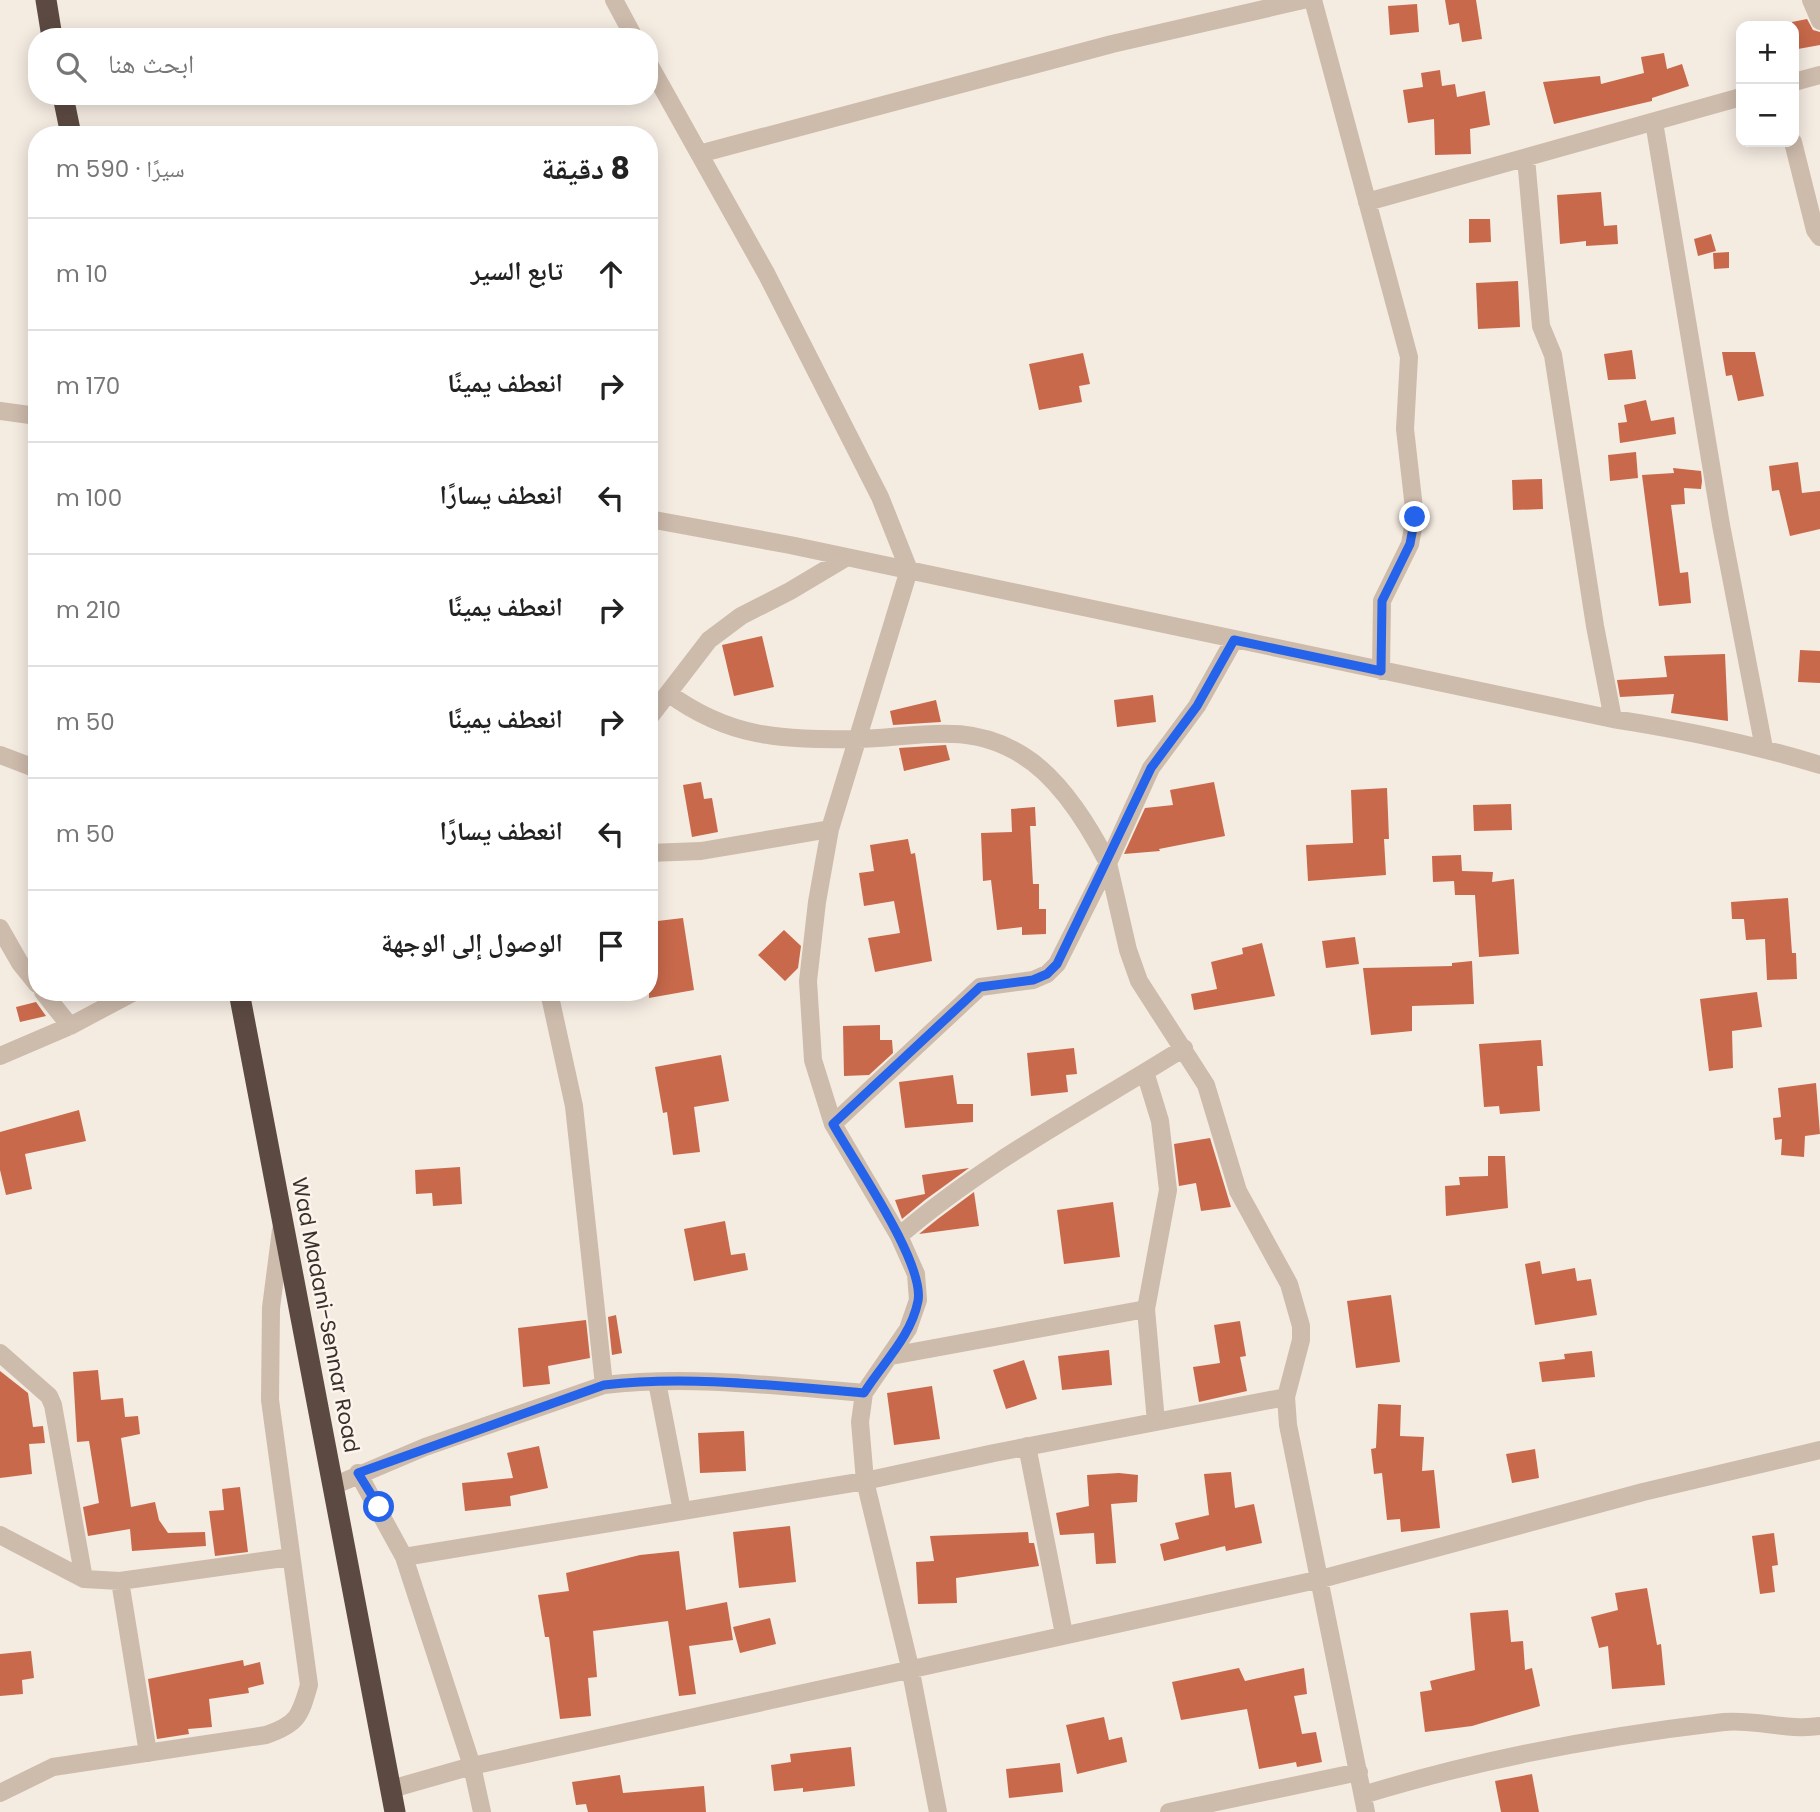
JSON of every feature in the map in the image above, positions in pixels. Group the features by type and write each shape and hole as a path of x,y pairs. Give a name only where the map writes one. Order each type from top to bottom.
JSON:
{"highway":[{"path":"46,0 51,28"},
{"path":"65,105 69,126"},
{"name":"Wad Madani-Sennar Road","path":"241,1001 395,1812"}],"street":[{"path":"614,0 629,28"},
{"path":"699,154 1112,44 1303,0"},
{"path":"1313,0 1409,357 1405,429 1415,517 1410,544 1382,601 1381,671"},
{"path":"1811,0 1820,21"},
{"path":"1799,81 1820,75"},
{"path":"658,80 767,275 864,464 909,570 830,829 817,902 808,981 813,1060 833,1124 900,1236 916,1274 918,1300 908,1329 864,1393 860,1422 865,1481 910,1667 938,1812"},
{"path":"1367,202 1736,98"},
{"path":"1654,122 1721,525 1764,748"},
{"path":"1794,147 1815,230 1820,237"},
{"path":"1526,158 1542,331 1553,355 1595,626 1613,719"},
{"path":"0,411 28,415"},
{"path":"658,521 848,557 1381,671 1764,748 1820,765"},
{"path":"658,706 709,640 741,615 790,592 848,557"},
{"path":"833,1124 980,987 1033,980 1047,974 1057,964 1108,863 1151,768 1197,706 1234,640"},
{"path":"668,693 692,710 739,731 778,737 857,739 930,731 989,741 1022,754 1050,778 1067,799 1108,863 1128,950 1139,981 1157,1013 1184,1048 1206,1085 1238,1191 1275,1253 1298,1311 1301,1340 1286,1397 1288,1425 1365,1803 1440,1771 1542,1751 1727,1722 1820,1726"},
{"path":"0,755 28,766"},
{"path":"658,853 701,851 830,829"},
{"path":"0,928 28,973"},
{"path":"50,1001 70,1026"},
{"path":"0,1056 70,1026 117,1001"},
{"path":"552,1001 575,1106 604,1385"},
{"path":"900,1236 944,1197 987,1167 1184,1048"},
{"path":"1145,1072 1160,1121 1168,1190 1146,1309 1156,1422"},
{"path":"0,1793 52,1767 266,1735 285,1729 300,1715 309,1685 270,1400 271,1308 283,1219"},
{"path":"891,1356 1146,1309"},
{"path":"0,1353 49,1396 53,1405 84,1579"},
{"path":"657,1382 682,1511"},
{"path":"333,1486 358,1473 604,1385 657,1382 751,1384 864,1393"},
{"path":"404,1558 865,1481 1286,1397"},
{"path":"1027,1447 1064,1634"},
{"path":"391,1789 472,1766 1321,1578 1643,1492 1820,1450"},
{"path":"358,1473 404,1558 472,1766 482,1812"},
{"path":"0,1535 84,1579 120,1581 291,1557"},
{"path":"120,1581 148,1753"},
{"path":"1169,1812 1359,1772"}],"building":[{"path":"1445,0 1476,0 1482,39 1462,42 1459,23 1449,25"},
{"path":"1417,4 1419,32 1390,35 1388,6"},
{"path":"1807,19 1813,30 1820,32 1820,45 1799,49 1797,21"},
{"path":"1664,53 1667,69 1682,64 1689,86 1652,98 1652,101 1554,124 1543,82 1600,76 1601,84 1644,73 1641,57"},
{"path":"1440,70 1442,86 1455,84 1457,97 1485,91 1490,125 1470,129 1471,154 1435,155 1434,119 1408,123 1403,90 1423,87 1421,73"},
{"path":"1601,192 1604,226 1617,225 1618,244 1586,246 1586,241 1560,244 1557,195"},
{"path":"1469,219 1490,219 1491,242 1469,243"},
{"path":"1711,234 1716,251 1698,256 1694,239"},
{"path":"1729,252 1729,268 1714,269 1713,253"},
{"path":"1518,281 1520,327 1478,329 1476,283"},
{"path":"1632,350 1636,379 1608,380 1604,354"},
{"path":"1722,352 1755,352 1764,396 1738,401 1732,375 1726,376"},
{"path":"1083,353 1090,384 1079,386 1082,402 1039,410 1029,364"},
{"path":"1646,400 1651,421 1674,417 1676,434 1620,443 1618,423 1627,422 1624,405"},
{"path":"1636,452 1638,478 1610,481 1608,455"},
{"path":"1798,462 1802,493 1820,491 1820,529 1790,536 1779,490 1772,491 1769,466"},
{"path":"1673,468 1701,471 1701,489 1684,488 1685,504 1671,505 1680,573 1688,572 1691,603 1659,606 1642,475 1674,473"},
{"path":"1542,479 1543,509 1513,510 1512,480"},
{"path":"762,636 774,687 734,696 722,645"},
{"path":"1800,650 1820,651 1820,683 1798,682"},
{"path":"1725,654 1728,721 1671,713 1674,694 1620,697 1617,680 1667,677 1664,656"},
{"path":"1153,695 1156,722 1117,727 1114,700"},
{"path":"936,700 941,722 893,725 890,711"},
{"path":"946,745 950,760 904,771 899,748"},
{"path":"701,782 704,799 712,798 718,832 692,837 683,785"},
{"path":"1214,782 1225,836 1159,849 1160,851 1124,854 1145,808 1173,805 1170,790"},
{"path":"1387,788 1389,839 1384,839 1386,875 1308,881 1306,845 1353,843 1351,790"},
{"path":"1511,804 1512,830 1474,831 1473,805"},
{"path":"1035,807 1036,826 1030,826 1033,884 1039,884 1039,909 1046,909 1046,934 1022,935 1022,927 997,930 991,880 983,881 981,833 1012,832 1011,809"},
{"path":"908,839 911,854 915,853 932,961 875,972 868,938 900,933 894,901 864,906 859,873 874,871 870,845"},
{"path":"1461,855 1462,871 1493,872 1492,882 1514,879 1519,954 1479,957 1475,895 1455,895 1454,881 1433,882 1432,856"},
{"path":"1788,898 1797,979 1767,980 1765,939 1746,940 1744,919 1732,919 1731,902"},
{"path":"683,918 694,990 658,996 658,921"},
{"path":"784,930 801,946 798,968 785,981 758,955"},
{"path":"1355,937 1359,964 1326,968 1322,941"},
{"path":"1262,943 1275,996 1194,1010 1191,994 1217,989 1211,962 1243,954 1242,948"},
{"path":"1472,961 1474,1004 1412,1006 1412,1031 1371,1035 1363,968 1452,966 1452,963"},
{"path":"1757,992 1762,1027 1732,1031 1733,1068 1709,1071 1700,999"},
{"path":"36,1002 46,1016 20,1022 16,1007"},
{"path":"880,1025 880,1040 892,1040 893,1053 869,1075 844,1076 843,1026"},
{"path":"1541,1040 1543,1066 1537,1066 1540,1111 1500,1114 1499,1106 1484,1107 1479,1044"},
{"path":"1074,1048 1077,1074 1066,1075 1068,1092 1031,1096 1027,1053"},
{"path":"721,1055 729,1101 694,1107 700,1152 673,1155 667,1112 663,1113 655,1067"},
{"path":"953,1075 957,1104 973,1104 973,1122 905,1128 899,1082"},
{"path":"1816,1083 1820,1134 1805,1136 1804,1157 1781,1155 1782,1139 1775,1140 1773,1118 1781,1117 1778,1088"},
{"path":"79,1110 86,1141 25,1154 32,1189 6,1195 0,1170 0,1132"},
{"path":"1210,1138 1231,1207 1201,1211 1196,1183 1179,1186 1174,1144"},
{"path":"1488,1156 1505,1156 1508,1208 1446,1216 1445,1186 1460,1185 1459,1177 1488,1176"},
{"path":"460,1167 462,1204 433,1206 432,1193 416,1194 415,1170"},
{"path":"969,1168 902,1219 895,1200 925,1194 922,1175"},
{"path":"974,1192 979,1226 919,1234 939,1218"},
{"path":"1113,1202 1120,1257 1064,1264 1057,1210"},
{"path":"725,1221 731,1255 745,1253 748,1270 694,1281 684,1229"},
{"path":"1540,1261 1542,1274 1575,1268 1577,1281 1591,1279 1597,1315 1535,1325 1525,1264"},
{"path":"1391,1295 1400,1362 1356,1368 1347,1301"},
{"path":"616,1315 622,1353 612,1355 608,1317"},
{"path":"586,1320 590,1358 548,1366 550,1384 523,1387 518,1328"},
{"path":"1240,1321 1246,1356 1240,1357 1247,1391 1199,1402 1193,1367 1220,1363 1214,1325"},
{"path":"1109,1350 1112,1385 1062,1390 1058,1356"},
{"path":"1592,1351 1595,1377 1542,1382 1539,1362 1565,1359 1564,1354"},
{"path":"1024,1360 1037,1399 1006,1409 993,1370"},
{"path":"98,1370 101,1400 123,1398 125,1417 138,1416 140,1434 121,1438 131,1507 155,1502 159,1520 168,1533 205,1532 206,1546 132,1551 130,1529 88,1536 83,1507 99,1503 89,1441 77,1442 73,1372"},
{"path":"0,1371 28,1393 33,1427 43,1426 45,1443 29,1444 32,1474 0,1478"},
{"path":"932,1386 940,1439 894,1445 887,1393"},
{"path":"1378,1404 1401,1405 1400,1436 1424,1437 1422,1471 1434,1470 1440,1528 1401,1532 1400,1519 1387,1520 1382,1473 1374,1474 1371,1449 1376,1448"},
{"path":"744,1431 746,1471 700,1473 698,1433"},
{"path":"539,1446 548,1488 510,1496 511,1506 465,1511 462,1483 513,1478 507,1453"},
{"path":"1535,1449 1539,1478 1512,1483 1506,1454"},
{"path":"1231,1472 1235,1508 1254,1504 1262,1543 1226,1551 1225,1546 1164,1561 1160,1544 1179,1539 1175,1523 1209,1515 1204,1474"},
{"path":"1087,1475 1138,1475 1137,1502 1111,1504 1116,1563 1096,1564 1094,1533 1060,1535 1056,1513 1089,1506"},
{"path":"240,1487 248,1552 215,1556 209,1511 224,1510 222,1489"},
{"path":"790,1526 796,1582 739,1588 733,1532"},
{"path":"1028,1532 1029,1543 1034,1543 1039,1566 956,1578 957,1603 918,1604 916,1562 934,1561 930,1536"},
{"path":"1774,1533 1778,1565 1772,1566 1775,1592 1760,1594 1752,1536"},
{"path":"679,1551 686,1610 727,1602 733,1640 689,1646 696,1694 679,1696 668,1621 593,1631 597,1677 588,1678 591,1716 560,1719 549,1637 545,1637 538,1595 569,1591 566,1573 640,1555"},
{"path":"1647,1588 1657,1645 1661,1644 1665,1685 1612,1689 1608,1646 1599,1648 1591,1617 1618,1610 1615,1593"},
{"path":"1508,1610 1511,1642 1523,1641 1525,1670 1532,1668 1540,1706 1472,1726 1425,1732 1420,1692 1432,1690 1430,1681 1475,1670 1470,1613"},
{"path":"770,1618 776,1644 740,1653 733,1627"},
{"path":"31,1651 34,1678 22,1680 23,1694 0,1696 0,1654"},
{"path":"243,1660 244,1666 260,1662 264,1684 248,1688 249,1693 209,1699 212,1727 188,1729 189,1734 157,1739 148,1679"},
{"path":"1239,1668 1245,1681 1304,1668 1307,1694 1294,1696 1302,1734 1316,1732 1322,1762 1297,1767 1296,1762 1259,1769 1247,1709 1181,1720 1172,1682"},
{"path":"1104,1717 1109,1740 1122,1737 1127,1762 1077,1774 1066,1725"},
{"path":"851,1747 855,1786 803,1792 803,1788 774,1791 771,1765 791,1762 790,1754"},
{"path":"1060,1763 1063,1792 1009,1798 1006,1769"},
{"path":"1532,1774 1539,1812 1501,1812 1495,1781"},
{"path":"620,1775 623,1793 704,1786 706,1812 588,1812 586,1804 576,1805 572,1782"}],"route":[{"path":"379,1507 358,1473 604,1385 631,1382 751,1384 864,1393 908,1329 918,1300 916,1274 900,1236 833,1124 980,987 991,983 1010,984 1033,980 1047,974 1057,964 1108,863 1136,796 1151,768 1197,706 1234,640 1381,671 1382,601 1404,561 1415,517"}]}
